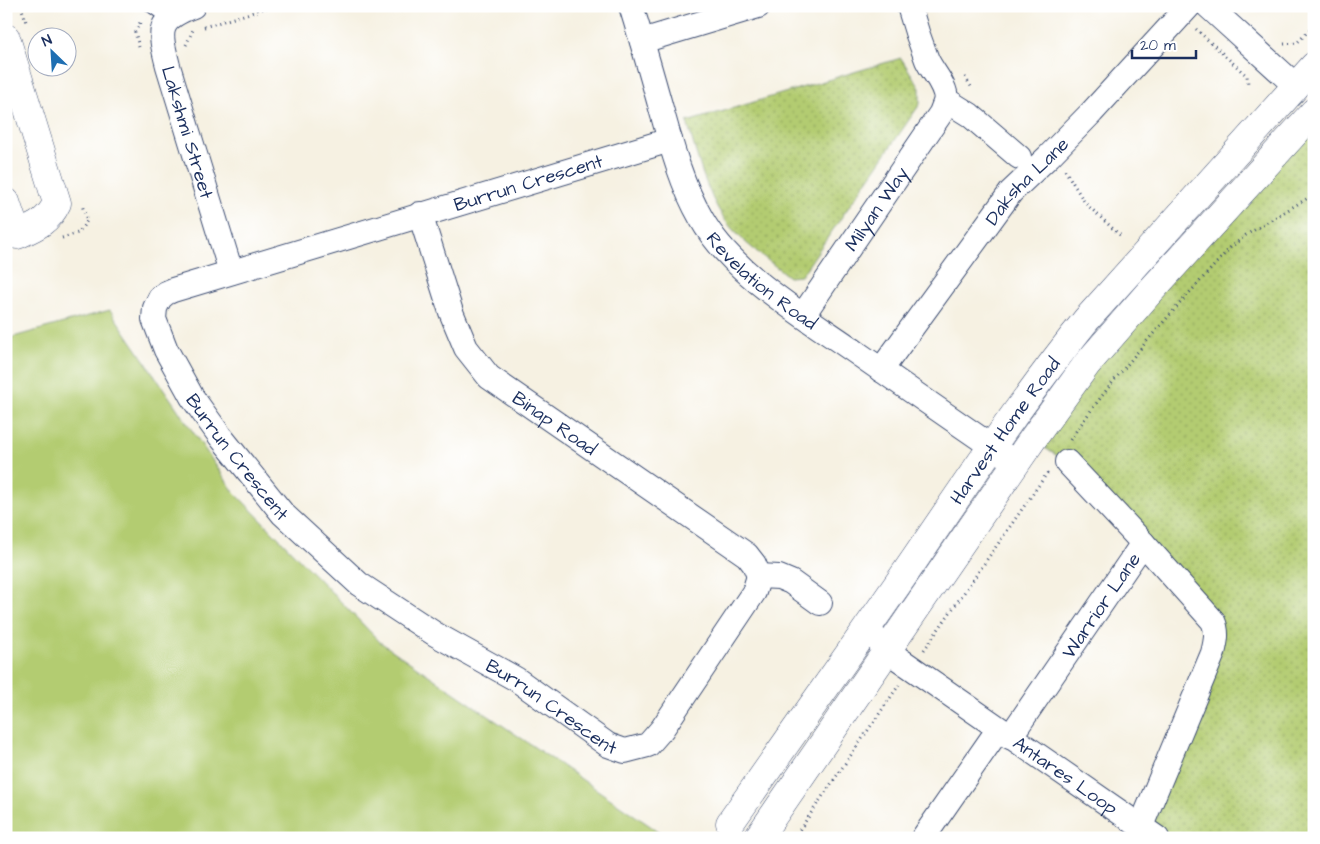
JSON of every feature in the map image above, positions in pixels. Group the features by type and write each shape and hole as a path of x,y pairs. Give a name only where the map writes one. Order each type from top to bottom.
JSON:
{"street":[{"name":"Lakshmi Street","path":"193,6 179,12 160,13 164,27 161,37 231,272"},
{"name":"Revelation Road","path":"631,6 670,140 688,193 701,219 716,241 756,281 1016,463"},
{"path":"642,42 758,6"},
{"path":"909,6 928,62 943,88 946,100 970,115 1019,157"},
{"path":"1214,8 1305,76"},
{"name":"Daksha Lane","path":"881,370 1011,192 1086,118 1185,11"},
{"path":"6,38 57,203 52,214 38,225 12,237 6,202"},
{"name":"Harvest Home Road","path":"730,823 1058,354 1305,76"},
{"name":"Milyan Way","path":"803,315 941,113 946,100"},
{"name":"Harvest Home Road","path":"758,838 886,650 1087,364 1146,296 1314,112"},
{"name":"Burrun Crescent","path":"670,140 420,214 166,293 160,298 155,308 154,319 166,350 192,397 243,466 283,514 359,584 435,634 516,679 608,745 625,751 648,745 662,729 754,592 759,576"},
{"name":"Binap Road","path":"420,214 451,312 466,348 489,377 747,555 754,564 759,576"},
{"path":"1062,458 1143,543"},
{"name":"Warrior Lane","path":"1004,733 1143,543 1209,616 1216,629 1213,653 1149,832"},
{"path":"759,576 779,577 791,582 820,603"},
{"name":"Antares Loop","path":"867,628 886,650 1149,832"},
{"name":"Antares Loop","path":"923,838 1004,733"}],"path":[{"path":"188,54 186,44 193,31 273,6"},
{"path":"1185,11 1247,76 1248,84"},
{"path":"1283,44 1297,43 1314,25"},
{"path":"794,838 911,668 1062,458 1093,407 1120,373 1230,248 1246,235 1306,199 1314,192"}],"green space":[{"path":"901,58 920,88 920,104 801,276 789,277 747,243 725,220 707,185 687,122"},
{"path":"1314,112 1314,838 1157,838 1141,826 1217,639 1067,462 1032,440"},
{"path":"110,310 234,492 380,642 668,838 6,838 6,339"}]}
